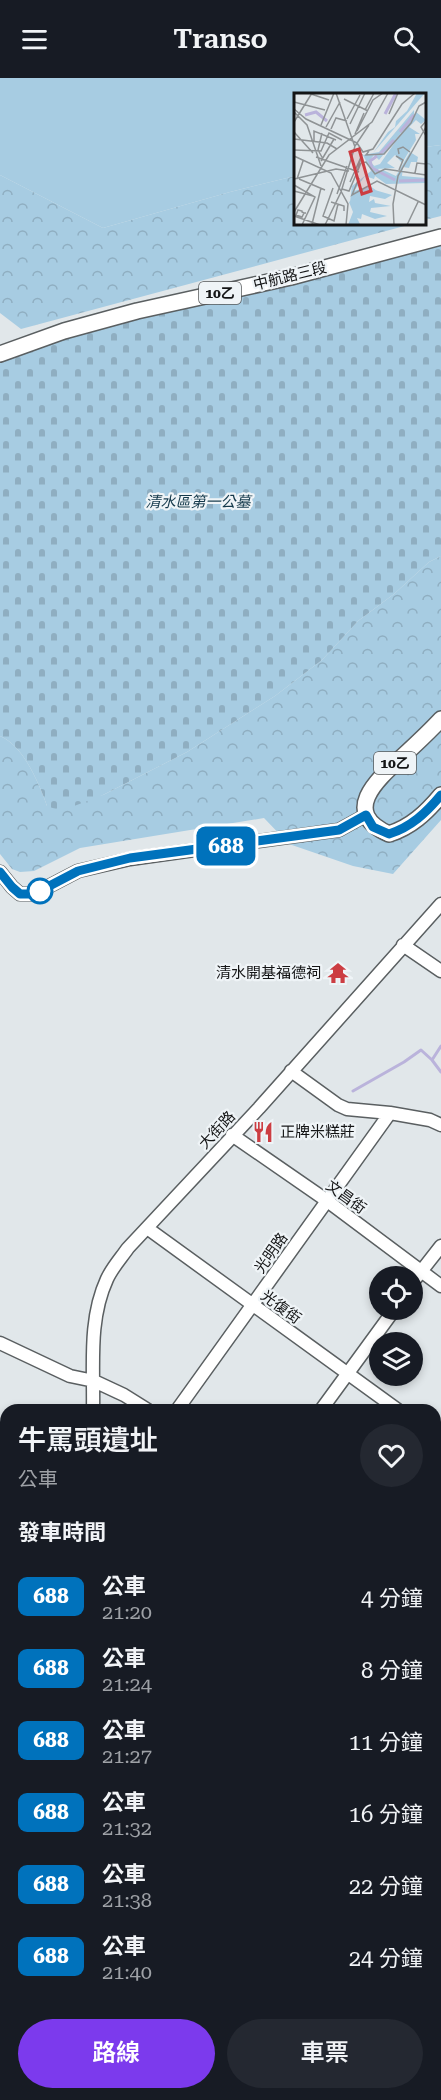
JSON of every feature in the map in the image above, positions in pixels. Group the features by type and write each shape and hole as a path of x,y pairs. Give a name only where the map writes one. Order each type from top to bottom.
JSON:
{"main road":[{"name":"中航路三段","path":"0,354 64,331 137,311 291,277 441,237"},
{"name":"10乙","path":"366,815 371,787 441,719"},
{"path":"366,815 373,827 389,834 404,830 427,812 441,795"}],"street":[{"path":"0,872 20,894 34,894 78,871 130,858 339,830 366,815"},
{"name":"大街路","path":"93,1404 94,1323 102,1290 117,1263 441,904"},
{"path":"404,945 441,971"},
{"path":"291,1071 341,1106 430,1120 441,1125"},
{"name":"光明路","path":"181,1404 390,1113"},
{"name":"文昌街","path":"232,1136 326,1200 414,1266"},
{"name":"光復街","path":"147,1228 390,1404"},
{"path":"423,1268 441,1246"},
{"name":"文昌街","path":"423,1272 441,1286"},
{"path":"326,1404 387,1320"},
{"path":"0,1343 70,1376 94,1381 138,1404"}],"green space":[{"path":"0,78 441,78 441,145 426,147 426,93 294,93 294,176 103,228 0,175"},
{"path":"441,145 441,216 426,220 426,147"},
{"path":"0,175 103,228 294,176 294,225 408,225 21,329 0,313"},
{"name":"清水區第一公墓","path":"441,237 441,556 429,562 394,594 358,621 322,660 275,696 187,752 103,795 61,811 47,806 35,776 23,756 0,736 0,363 111,319"},
{"path":"441,556 441,820 393,874 353,866 289,844 264,818 80,848 34,871 20,872 12,869 0,854 0,736 23,756 35,776 47,806 103,795 187,752 275,696 322,660 358,621 394,594 429,562"}],"waterway":[{"path":"441,1046 432,1060 441,1072"},
{"path":"353,1091 421,1050 432,1060"}],"bus line":[{"name":"688","path":"0,872 20,894 34,894 78,871 130,858 339,830 366,815 373,827 389,834 404,830 427,812 441,795"}],"place":[{"name":"清水開基福德祠","path":"338,973"},
{"name":"正牌米糕莊","path":"263,1132"}]}
